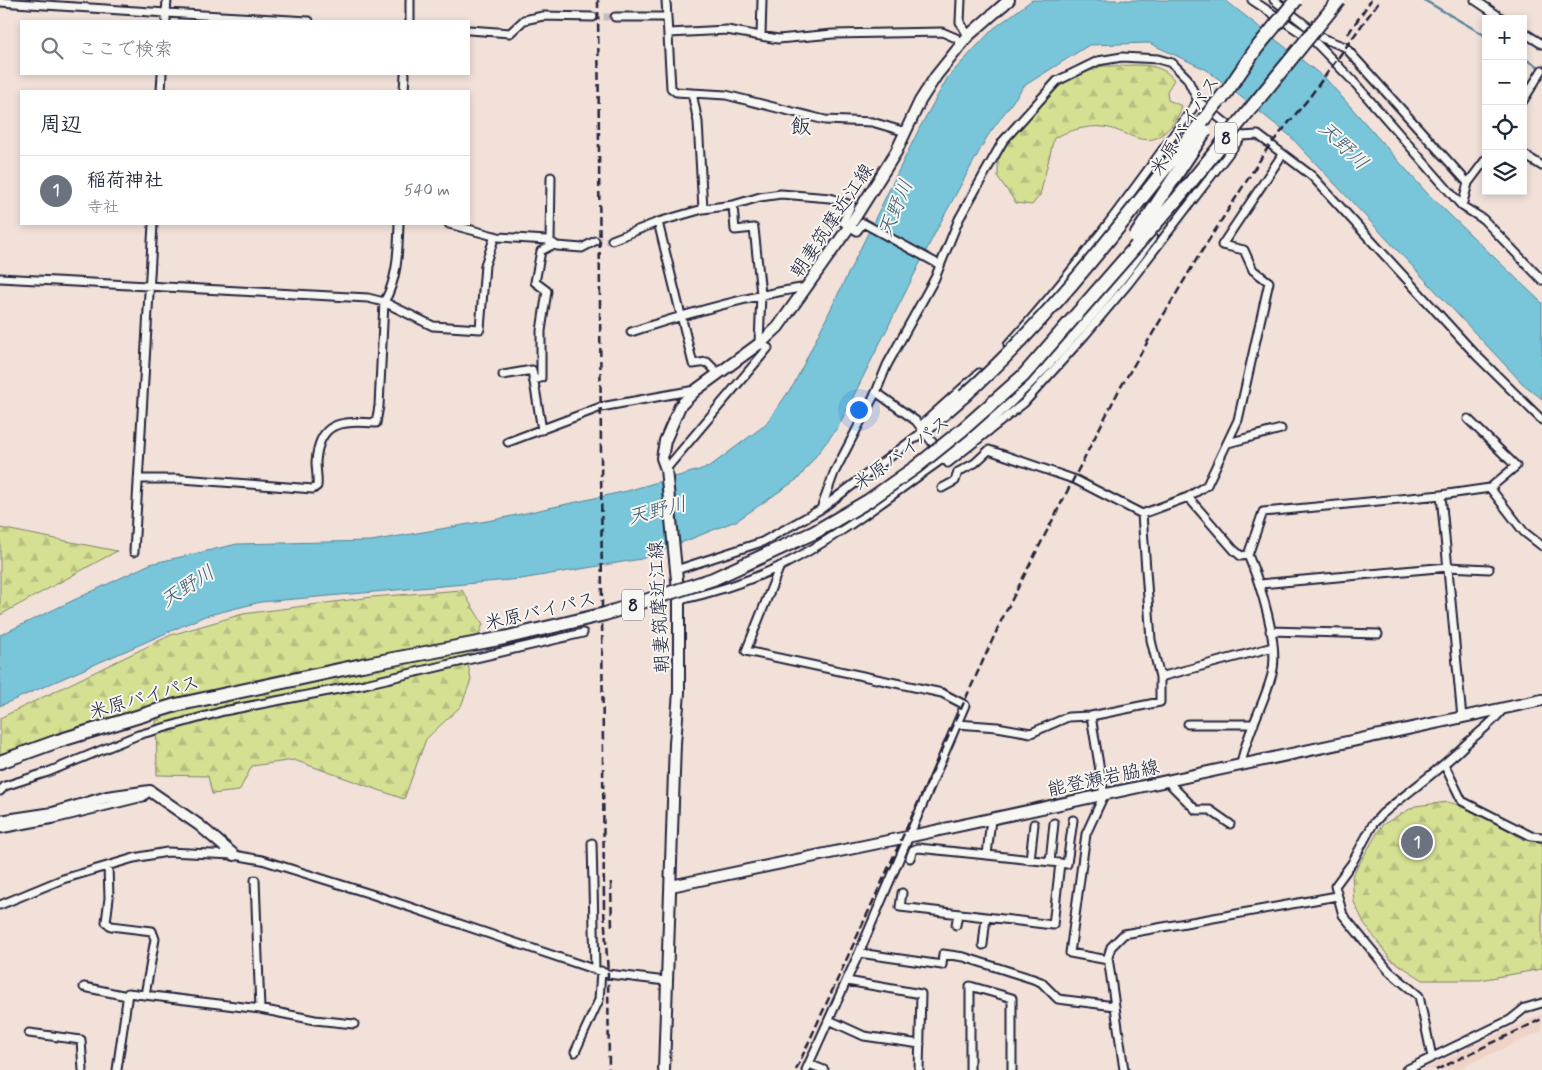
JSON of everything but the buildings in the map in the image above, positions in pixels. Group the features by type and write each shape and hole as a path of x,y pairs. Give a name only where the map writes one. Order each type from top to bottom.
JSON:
{"highway":[{"name":"米原バイパス","path":"1110,275 1210,122 1224,94 1256,49 1296,0"},
{"name":"米原バイパス","path":"0,762 124,719 196,700 504,638 605,614 712,579 815,532 868,501 916,467 962,430 1023,376 1075,319 1110,275 1177,199 1339,0"},
{"path":"922,429 964,396 1001,363 1058,301 1224,94"},
{"path":"946,461 1033,380 1082,326 1119,281 1177,199"}],"main road":[{"name":"朝妻筑摩近江線","path":"664,1070 666,981 679,692 679,600 667,474 662,458 671,422 680,406 696,390 778,327 849,227 896,152 920,101 965,39 1008,0"},
{"name":"能登瀬岩脇線","path":"671,886 1542,700"},
{"path":"0,821 53,812 106,797 150,791 199,825 234,855"}],"street":[{"path":"166,20 167,0"},
{"path":"410,0 410,20"},
{"path":"666,0 671,88 676,92 726,95 825,120 872,122 906,132"},
{"path":"761,36 762,0"},
{"path":"669,33 727,30 778,39 833,34 942,32 956,38 965,39 960,22 961,0"},
{"path":"1274,0 1322,38 1345,47 1468,183"},
{"path":"1475,0 1497,15"},
{"path":"1256,1 1315,42 1353,80 1462,206 1483,219 1542,280"},
{"path":"0,2 291,20"},
{"path":"470,30 510,32 524,20 543,16 593,17"},
{"path":"615,17 666,16"},
{"path":"1527,35 1542,44"},
{"path":"820,509 834,473 876,392 895,350 935,278 959,219 1002,141 1057,81 1098,61 1122,57 1158,59 1172,63 1188,78 1198,100 1242,136 1258,135 1312,176 1477,356 1542,420"},
{"path":"1527,94 1542,70"},
{"path":"161,90 162,75"},
{"path":"404,90 405,75"},
{"path":"692,93 698,122 703,209"},
{"path":"676,570 762,542 820,509 922,429 996,359 1052,296 1128,198 1198,100"},
{"path":"679,600 709,592 780,566 843,528 946,461 1024,403 1128,284 1242,136"},
{"path":"942,488 955,482 958,472 975,463 989,450 1076,480 1142,514 1188,497 1207,484 1238,420 1270,282 1253,270 1244,250 1222,245 1282,155"},
{"path":"1527,157 1542,166"},
{"path":"1462,206 1468,183 1482,164"},
{"path":"551,177 552,243"},
{"path":"612,240 658,222 703,209 733,205 760,196 781,194 830,198 851,206 843,222 849,227 857,231 863,223 940,265"},
{"path":"667,474 768,348 759,343 762,294 754,228 735,230 733,205"},
{"path":"658,222 693,364 707,362 719,374"},
{"path":"134,552 153,225"},
{"path":"138,479 313,488 317,486 316,464 320,437 328,429 357,422 376,423 379,406 384,302 392,289 398,251 399,225"},
{"path":"453,225 495,236 582,248 595,241"},
{"path":"0,278 368,298 384,302 433,326 480,329 485,264 495,236"},
{"path":"533,380 541,378 541,331 547,291 535,282 541,251 552,243"},
{"path":"631,332 682,315 762,294 807,287"},
{"path":"503,375 532,370 542,430"},
{"path":"508,442 601,407 696,390"},
{"path":"876,392 922,429 946,461 958,472"},
{"path":"1242,765 1254,724 1273,672 1273,647 1260,584 1248,555 1263,512 1441,495 1490,488 1516,466 1468,419"},
{"path":"1228,443 1281,429"},
{"path":"1490,488 1524,532 1542,546"},
{"path":"1441,495 1462,718"},
{"path":"1188,497 1234,550 1241,556 1248,555"},
{"path":"957,724 997,727 1031,733 1068,716 1091,716 1160,702 1160,677 1151,640 1142,514"},
{"path":"780,566 746,651 942,693 965,705 847,981 807,1067 824,1070"},
{"path":"1260,584 1448,567 1489,569"},
{"path":"1270,631 1378,634"},
{"path":"0,791 5,786 48,772 138,735 224,712 366,684 582,633"},
{"path":"1160,677 1273,647"},
{"path":"1432,1057 1419,996 1390,971 1342,915 1335,886 1352,863 1373,824 1394,804 1445,766 1494,722 1502,709"},
{"path":"1091,716 1104,795 1086,834 1070,953 1108,960"},
{"path":"1188,724 1254,724"},
{"path":"1445,766 1462,801 1531,836 1542,837"},
{"path":"1167,781 1196,810 1210,810 1230,824"},
{"path":"0,829 54,819 143,797 150,791"},
{"path":"987,855 991,819"},
{"path":"910,858 913,850 918,848 1067,864 1074,820"},
{"path":"1050,862 1054,823"},
{"path":"1030,860 1034,824"},
{"path":"575,1052 599,1000 592,843"},
{"path":"0,905 63,879 134,858 167,852 234,855 262,860 370,894 598,971 666,981"},
{"path":"902,893 900,907 1053,925 1060,863"},
{"path":"108,866 109,898 106,922 111,926 152,930 155,939 144,995"},
{"path":"255,880 260,1009"},
{"path":"1124,1070 1108,960 1111,947 1124,934 1132,931 1337,896"},
{"path":"956,925 958,914"},
{"path":"983,945 986,917"},
{"path":"859,953 942,965 943,954 964,956 1039,981 1058,999 1115,1006"},
{"path":"847,981 921,994 919,1070"},
{"path":"970,1070 970,986 1012,998 1012,1070"},
{"path":"84,987 127,996 128,993 260,1009 315,1020 354,1024"},
{"path":"117,1070 127,996"},
{"path":"1406,1070 1510,1020 1525,1008 1542,1003"},
{"path":"829,1020 864,1036 920,1044"},
{"path":"29,1033 81,1040 83,1070"}],"shaded area":[{"path":"1542,1014 1542,1031 1456,1070 1422,1070"}],"green space":[{"path":"1102,66 1151,66 1168,73 1174,80 1167,91 1168,100 1182,106 1175,121 1165,132 1150,140 1103,127 1078,129 1054,138 1040,195 1032,205 1016,203 998,177 998,160 1006,142 1056,89 1072,78"},
{"path":"0,528 117,551 0,615"},
{"path":"462,590 483,624 468,663 471,680 461,706 426,739 404,799 294,760 252,766 239,791 212,794 208,776 157,775 156,706 77,727 0,754 0,718 171,635 243,614 372,597"},
{"path":"1448,802 1479,811 1522,839 1542,843 1542,969 1480,980 1423,980 1390,959 1364,923 1354,902 1352,876 1382,825 1415,806"}],"water":[{"name":"天野川","path":"1032,0 1225,0 1326,79 1426,192 1542,303 1542,399 1522,383 1289,135 1207,70 1149,43 1089,45 1024,86 987,137 938,227 838,427 799,478 738,520 641,559 521,579 261,602 205,616 0,706 0,635 150,564 237,544 371,541 498,519 627,491 709,467 765,425 794,384 920,127 948,77 993,29"}],"waterway":[{"path":"1424,0 1482,34"},
{"path":"1527,60 1541,68"}],"tunnel":[{"path":"593,17 615,17"},
{"path":"595,241 612,240"}],"railway":[{"path":"598,0 604,910 608,974 609,1070"},
{"path":"1348,34 1371,0"},
{"path":"796,1070 1002,619 1119,390 1198,257 1267,149 1309,98 1380,0"},
{"path":"611,882 612,930"},
{"path":"1436,1070 1542,1019"}],"place":[{"name":"稲荷神社","path":"1417,842"}],"district":[{"name":"飯","path":"801,126"}]}
